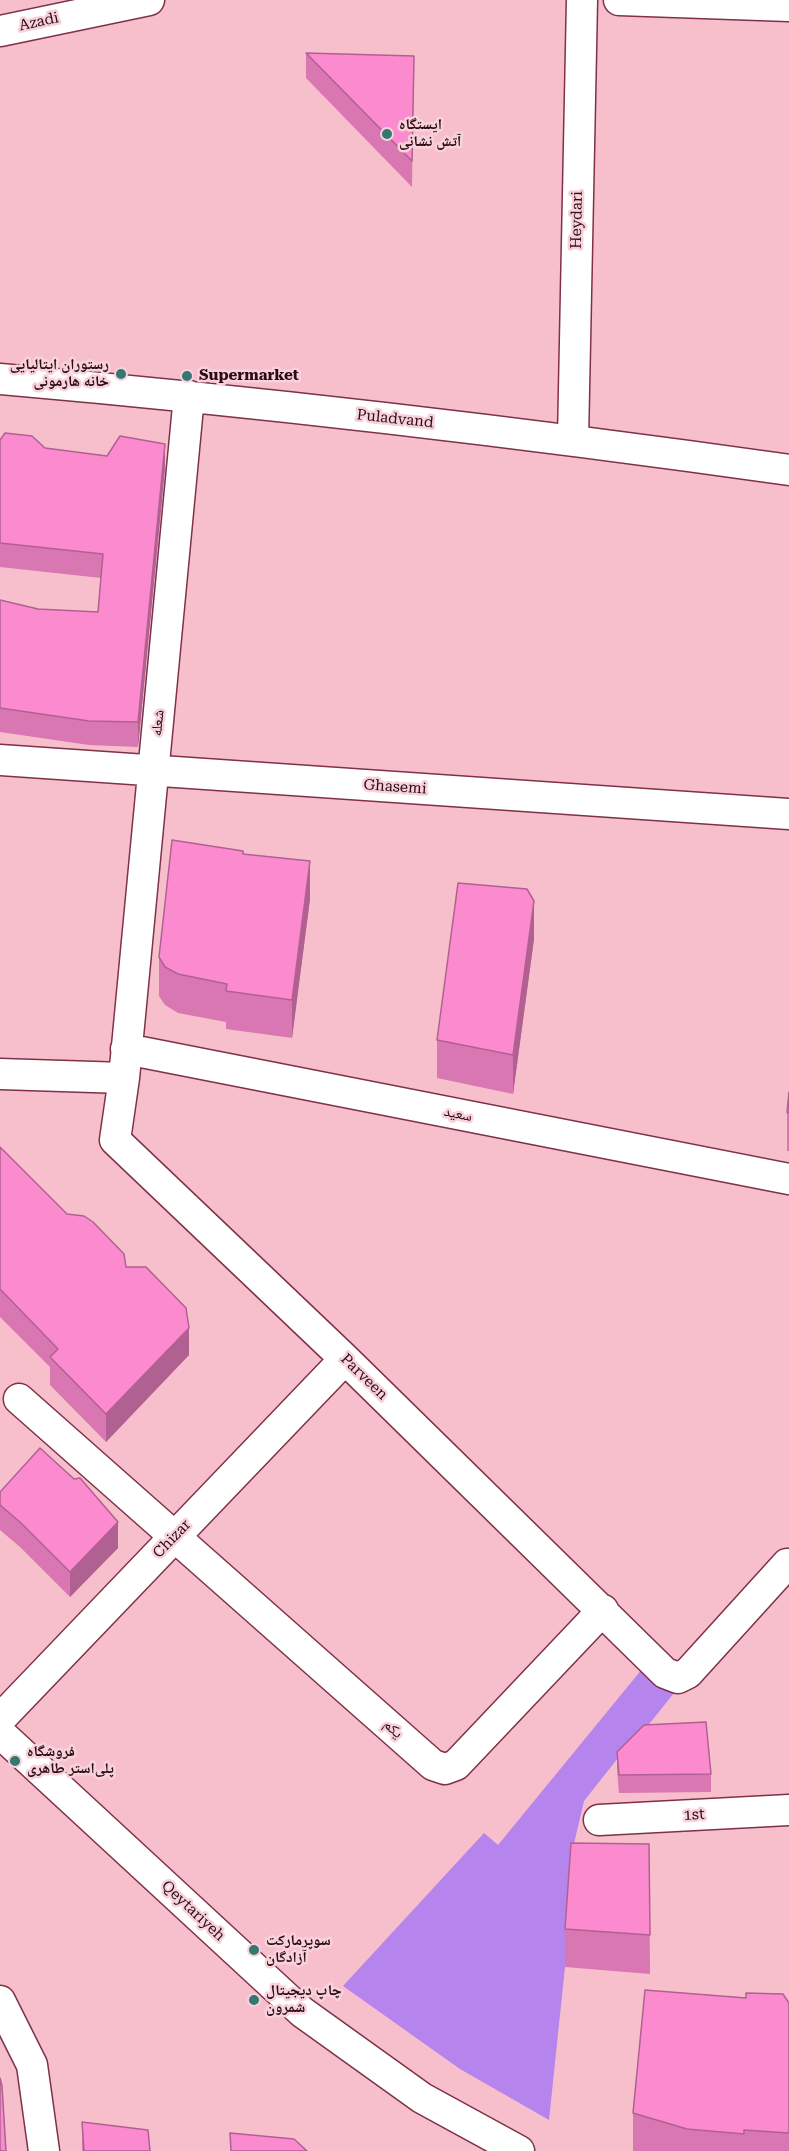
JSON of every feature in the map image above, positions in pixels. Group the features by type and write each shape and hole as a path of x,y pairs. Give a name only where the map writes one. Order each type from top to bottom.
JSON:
{"street":[{"name":"Azadi","path":"0,30 149,0"},
{"name":"Heydari","path":"573,439 582,0"},
{"path":"619,0 789,6"},
{"name":"Puladvand","path":"0,379 189,396 573,439 789,470"},
{"name":"شعله","path":"125,1064 189,396"},
{"name":"Ghasemi","path":"0,760 789,814"},
{"name":"سعید","path":"0,1074 125,1064 789,1179"},
{"name":"Parveen","path":"125,1064 115,1140 345,1359 665,1673 678,1678 688,1673 787,1564"},
{"name":"Chizar","path":"0,1719 345,1359"},
{"path":"19,1399 175,1536"},
{"name":"یکم","path":"175,1536 434,1765 445,1769 456,1765 603,1610"},
{"name":"Qeytariyeh","path":"0,1733 302,2012 422,2098 519,2151"},
{"name":"1st","path":"599,1820 789,1810"},
{"path":"0,2001 32,2065 44,2151"}],"shaded area":[{"path":"647,1663 678,1688 642,1733 637,1734 584,1801 572,1852 565,1967 549,2120 460,2069 343,1986 484,1833 498,1845"}],"building":[{"path":"306,53 414,56 412,161"},
{"path":"5,433 32,436 45,448 107,456 120,436 165,444 138,722 89,721 0,708 0,600 38,609 98,612 103,554 0,543 0,440"},
{"path":"172,840 243,851 243,854 310,861 292,1000 226,991 227,984 178,974 165,967 159,957"},
{"path":"458,883 527,889 534,901 513,1055 437,1040"},
{"path":"0,1147 67,1214 84,1216 93,1222 124,1254 126,1267 146,1267 186,1308 189,1328 106,1414 50,1357 58,1349 0,1289"},
{"path":"40,1448 74,1479 80,1478 118,1522 70,1572 0,1505 0,1492"},
{"path":"706,1722 711,1774 619,1775 617,1752 644,1725"},
{"path":"571,1843 649,1844 650,1935 565,1929"},
{"path":"645,1990 746,1998 746,1993 783,1994 789,2003 789,2133 744,2130 744,2134 687,2129 633,2113"},
{"path":"0,2078 2,2086 6,2151 0,2151"},
{"path":"82,2122 148,2130 150,2151 84,2151"},
{"path":"230,2133 294,2139 307,2151 231,2151"}],"place":[{"name":"ایستگاه آتش نشانی","path":"387,134"},
{"name":"رستوران ایتالیایی خانه هارمونی","path":"121,374"},
{"name":"Supermarket","path":"187,376"},
{"name":"فروشگاه پلی‌استر طاهری","path":"15,1761"},
{"name":"سوپرمارکت آزادگان","path":"254,1950"},
{"name":"چاپ دیجیتال شمرون","path":"254,2000"}]}
